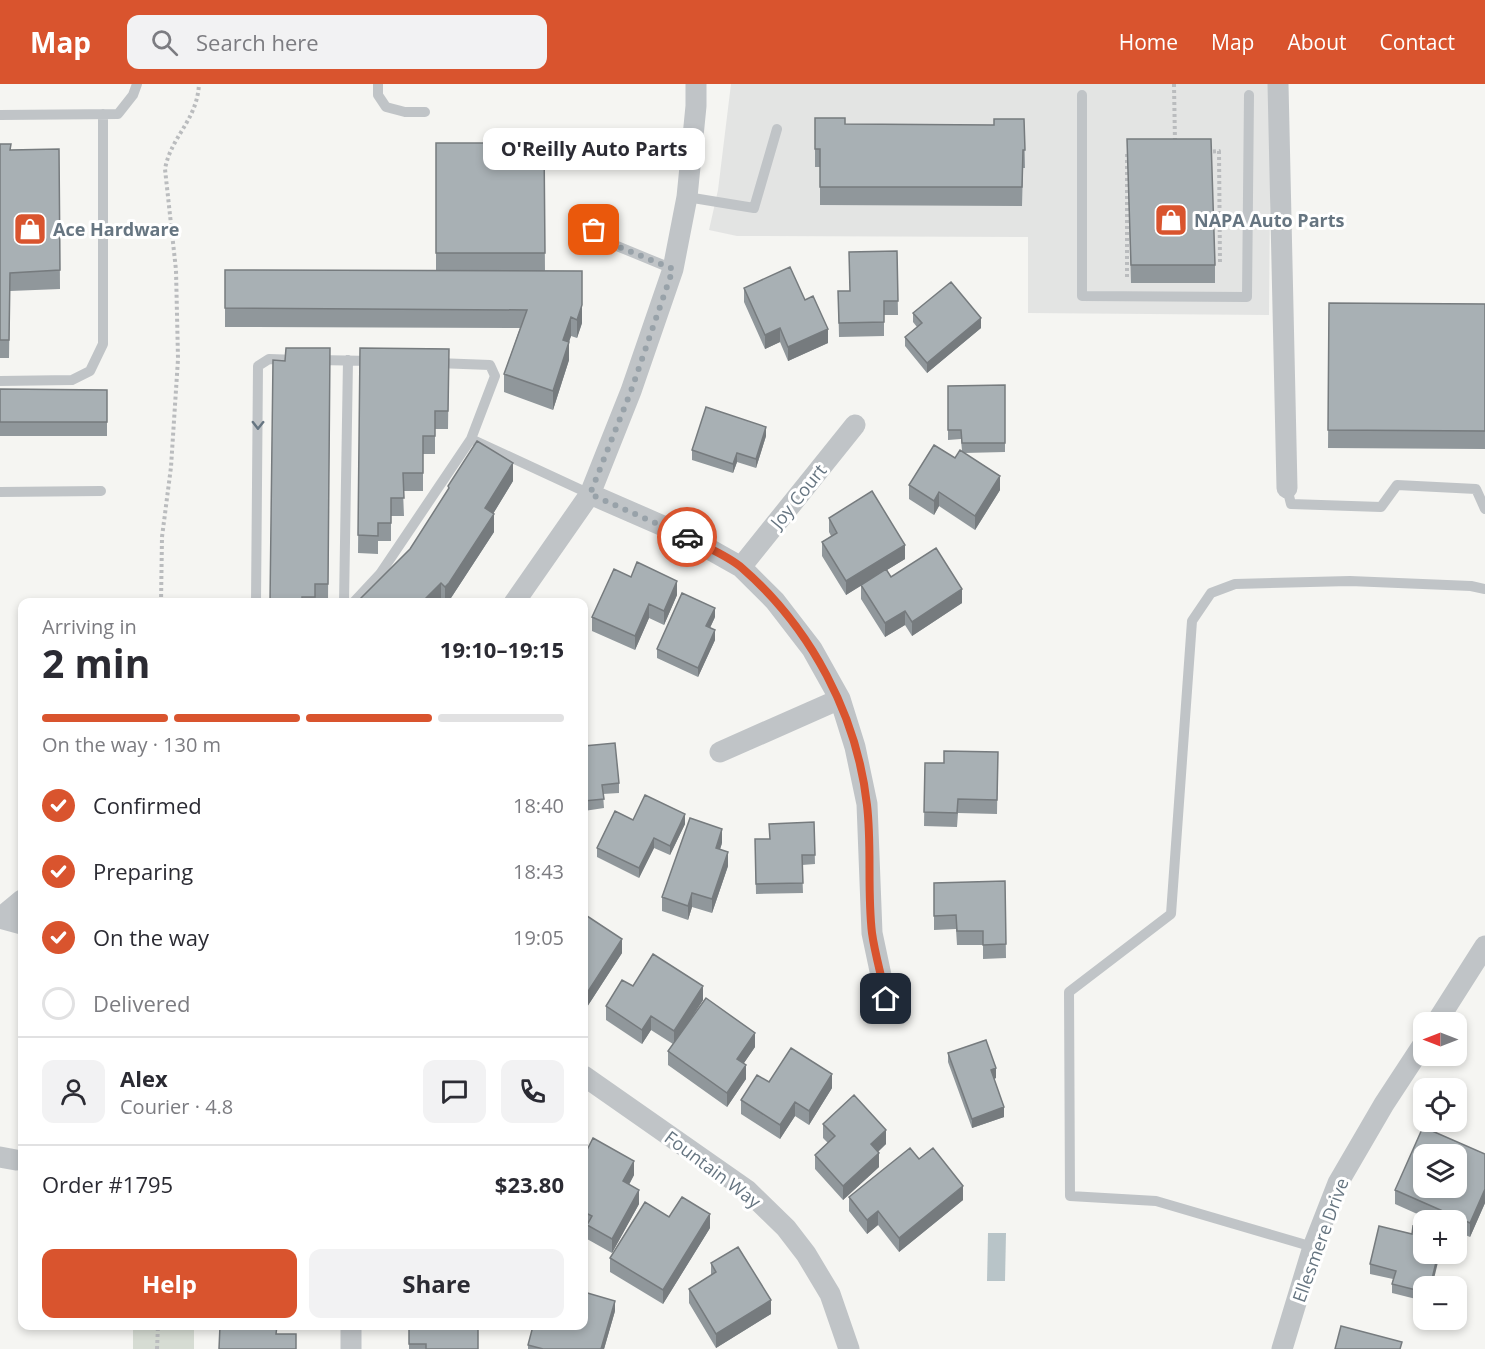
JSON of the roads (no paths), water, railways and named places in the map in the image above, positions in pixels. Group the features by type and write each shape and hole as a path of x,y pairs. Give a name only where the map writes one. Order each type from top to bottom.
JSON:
{"street":[{"path":"517,598 590,494 631,391 673,269 687,197 696,84"},
{"path":"1278,84 1287,488"},
{"name":"Joy Court","path":"741,567 855,425"},
{"path":"590,494 687,536 741,567 776,601 806,641 840,699 855,747 867,804 872,933 886,999"},
{"path":"720,752 840,699"},
{"path":"18,903 0,918 18,923"},
{"path":"1443,1012 1485,946"},
{"name":"Ellesmere Drive","path":"1282,1349 1313,1246 1338,1183 1413,1060"},
{"name":"Fountain Way","path":"588,1080 747,1190 786,1228 806,1254 830,1294 849,1349"},
{"path":"351,1330 351,1349"}],"lane":[{"path":"0,115 117,114 133,95 137,84"},
{"path":"378,84 378,95 386,107 405,112 425,112"},
{"path":"1082,95 1082,296 1247,297 1249,95"},
{"path":"0,381 72,380 90,371 102,344 102,114"},
{"path":"687,197 754,208 777,129"},
{"path":"594,230 612,244 673,269"},
{"path":"256,598 258,366 269,359 383,362"},
{"path":"344,598 348,360"},
{"path":"358,598 380,574 471,439 495,376 490,365 431,363"},
{"path":"471,439 590,494"},
{"path":"1287,488 1291,504 1381,507 1397,485 1476,489 1485,509"},
{"path":"0,492 101,491"},
{"path":"1313,1246 1156,1201 1070,1196 1069,992 1171,914 1192,621 1211,593 1236,584 1350,581 1471,586 1485,589"}],"place":[{"name":"NAPA Auto Parts","path":"1171,220"},
{"name":"Ace Hardware","path":"30,229"},
{"name":"O'Reilly Auto Parts","path":"594,230"}]}
